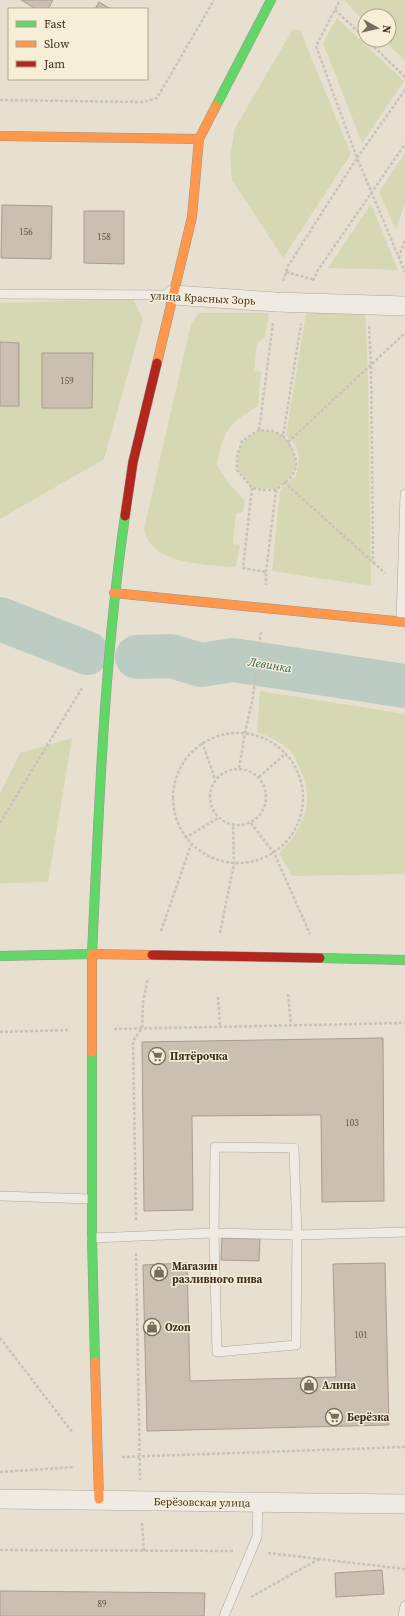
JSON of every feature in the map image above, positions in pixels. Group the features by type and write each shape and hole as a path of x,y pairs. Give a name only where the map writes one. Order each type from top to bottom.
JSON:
{"street":[{"path":"99,1499 95,1458 91,1199 93,1029 92,954 101,766 114,593 133,462 192,218 199,139 271,0"},
{"path":"0,136 199,139"},
{"name":"улица Красных Зорь","path":"173,295 276,302 405,306"},
{"path":"114,593 403,622"},
{"path":"0,956 92,954 405,960"},
{"name":"Берёзовская улица","path":"0,1499 99,1499 258,1503 405,1504"}],"lane":[{"name":"улица Красных Зорь","path":"0,294 173,295"},
{"path":"403,622 405,494"},
{"path":"215,1147 294,1148 297,1235 296,1345 216,1352 214,1233 215,1147"},
{"path":"0,1196 91,1199"},
{"path":"92,1238 214,1233 297,1235 405,1232"},
{"path":"226,1613 257,1537 258,1503"},
{"path":"403,1616 405,1606"}],"path":[{"path":"0,100 142,102 157,98 214,0"},
{"path":"340,0 316,46 357,158 405,272"},
{"path":"335,10 357,31"},
{"path":"375,48 405,77"},
{"path":"259,430 276,302 288,266 357,158 405,90"},
{"path":"283,436 304,303 313,280 318,270 405,144"},
{"path":"399,258 405,239"},
{"path":"286,272 313,280 321,280"},
{"path":"368,305 371,365 373,562"},
{"path":"288,442 405,333"},
{"path":"239,768 253,697 261,632 266,609 266,572 276,490 293,474 296,459 288,442 283,436 273,431 259,430 242,441 237,456 237,470 252,488 276,490"},
{"path":"284,482 403,588"},
{"path":"252,488 243,568 266,572"},
{"path":"0,823 85,684"},
{"path":"245,733 270,740 286,753 298,772 303,795 300,817 290,837 274,853 261,859 234,864 211,858 191,845 185,838 173,813 173,786 183,761 202,742 217,735 245,733"},
{"path":"202,742 215,780"},
{"path":"259,777 286,753"},
{"path":"239,768 259,777 267,793 264,810 251,823 233,826 218,818 212,810 209,799 210,789 215,780 226,771 239,768"},
{"path":"185,838 218,818"},
{"path":"251,823 274,853 311,937"},
{"path":"218,939 234,864 233,826"},
{"path":"144,1551 139,1457 133,1041 142,1028 143,1002 152,955 176,894 191,845"},
{"path":"288,994 291,1024"},
{"path":"218,997 220,1026"},
{"path":"0,1032 291,1024 405,1023"},
{"path":"0,1338 95,1458"},
{"path":"0,1472 74,1468 95,1458 405,1447"},
{"path":"0,1550 251,1552 405,1569"},
{"path":"226,1613 319,1559"}],"green space":[{"path":"344,0 405,0 405,61 392,48 397,48 397,8 357,8 357,14"},
{"path":"337,18 357,37 357,48 369,48 404,81 362,143 323,43"},
{"path":"293,29 300,30 351,154 283,258 232,180 230,157 235,128"},
{"path":"405,153 405,203 396,230 379,192"},
{"path":"371,204 398,270 328,268"},
{"path":"133,299 143,319 104,459 0,519 0,303"},
{"path":"307,307 365,308 368,373 371,586 272,571 280,490 296,476 299,459 296,445 286,435"},
{"path":"199,313 269,313 265,337 257,343 254,371 261,372 258,406 240,418 228,430 221,444 217,465 228,482 245,501 243,512 236,513 233,544 240,545 236,567 196,564 168,556 157,550 149,541 144,529 191,324"},
{"path":"259,431 268,431 280,434 286,439 294,454 295,464 292,474 276,489 252,487 238,470 238,456 243,442"},
{"path":"260,691 405,714 405,874 292,876 279,853 288,844 301,823 307,801 307,789 304,777 290,751 277,741 257,732"},
{"path":"72,738 48,882 0,883 0,793 20,753"}],"building":[{"path":"21,0 53,0 49,8 34,8"},
{"path":"99,2 109,8 96,8"},
{"path":"2,205 52,206 51,259 1,258"},
{"path":"84,211 124,211 124,264 84,263"},
{"path":"0,342 19,343 19,406 0,406"},
{"path":"42,353 93,353 92,408 42,408"},
{"path":"383,1038 384,1201 322,1202 321,1115 192,1116 193,1210 144,1211 142,1042"},
{"path":"222,1238 260,1239 259,1261 221,1260"},
{"path":"187,1263 190,1381 336,1377 333,1264 385,1263 389,1425 147,1431 143,1265"},
{"path":"382,1570 384,1594 336,1597 335,1573"},
{"path":"0,1591 205,1593 204,1616 0,1616"}],"waterway":[{"name":"Левинка","path":"0,619 87,653"},
{"name":"Левинка","path":"137,657 171,656 201,665 233,660 405,686"}],"traffic: fast":[{"path":"216,106 271,0"},
{"path":"0,956 92,954 107,680 125,516"},
{"path":"320,958 405,960"},
{"path":"92,1052 92,1238 95,1362"}],"traffic: slow":[{"path":"157,363 192,217 199,139 216,106"},
{"path":"0,136 199,139"},
{"path":"114,593 405,622"},
{"path":"92,1052 92,954 152,955"},
{"path":"95,1362 99,1499"}],"traffic: jam":[{"path":"125,516 133,462 157,363"},
{"path":"152,955 320,958"}],"place":[{"name":"Пятёрочка","path":"157,1056"},
{"name":"Магазин разливного пива","path":"159,1272"},
{"name":"Ozon","path":"152,1327"},
{"name":"Алина","path":"309,1385"},
{"name":"Берёзка","path":"334,1417"}]}
